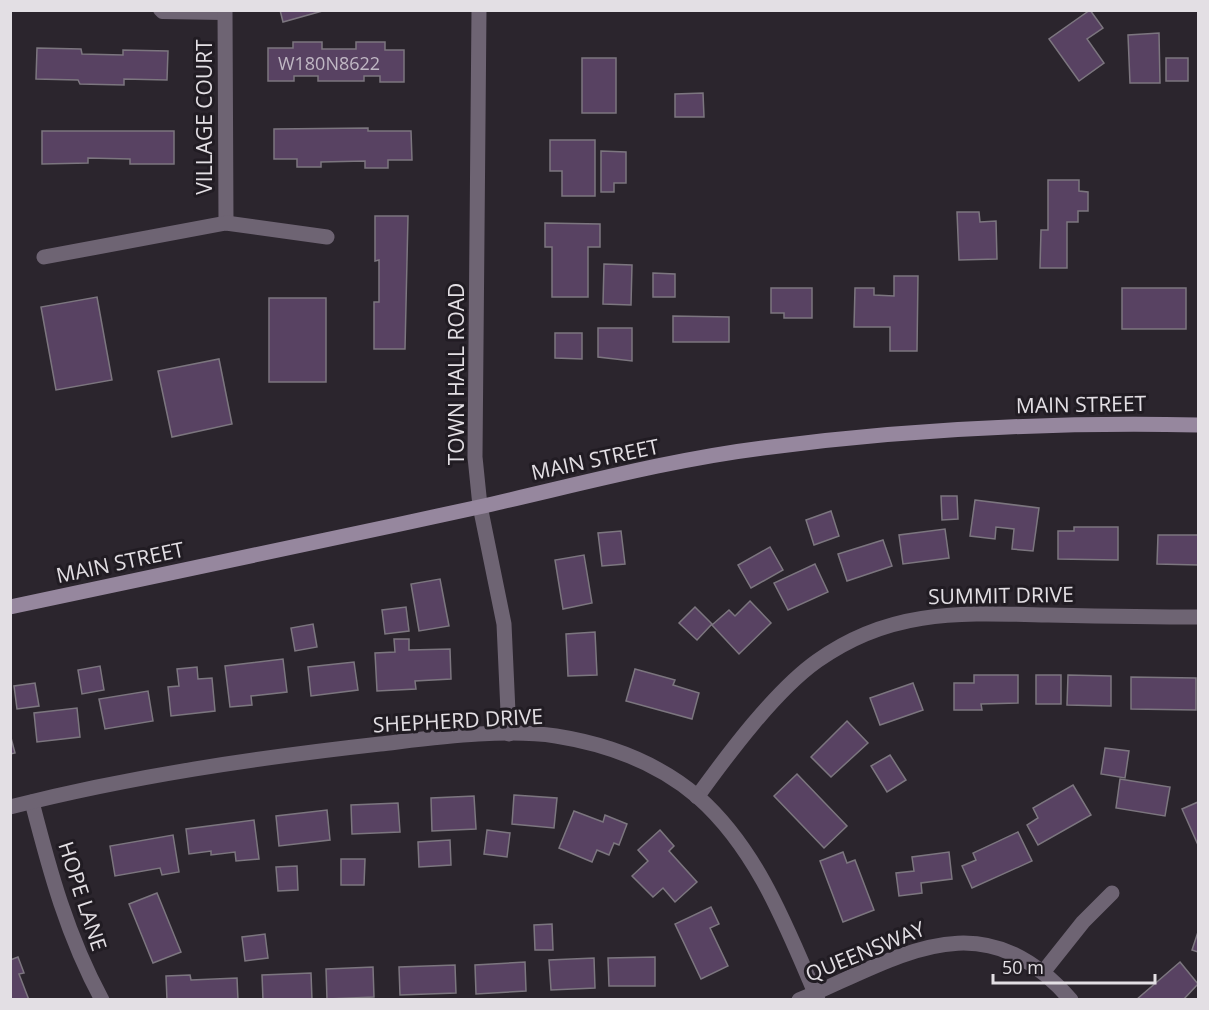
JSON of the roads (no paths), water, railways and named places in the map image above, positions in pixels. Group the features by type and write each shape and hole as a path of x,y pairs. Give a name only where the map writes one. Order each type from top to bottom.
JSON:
{"main road":[{"name":"MAIN STREET","path":"10,607 647,469 760,448 899,433 1008,426 1089,423 1198,425"}],"street":[{"name":"TOWN HALL ROAD","path":"479,10 475,457 480,506 504,624 509,734"},
{"name":"VILLAGE COURT","path":"225,12 225,222"},
{"name":"VILLAGE COURT","path":"44,257 225,222 327,237"},
{"name":"SUMMIT DRIVE","path":"697,797 769,706 815,662 845,642 890,623 959,613 1198,617"},
{"name":"SHEPHERD DRIVE","path":"10,807 111,783 263,757 411,740 509,734 556,736 620,752 664,773 697,797 727,826 758,871 817,996"},
{"name":"HOPE LANE","path":"32,802 64,919 102,999"},
{"path":"1044,971 1083,922 1112,893"},
{"name":"QUEENSWAY","path":"799,999 817,996 885,962 940,944 972,942 1002,948 1028,960 1044,971 1071,999"}],"lane":[{"path":"159,10 162,13 225,12"}]}
